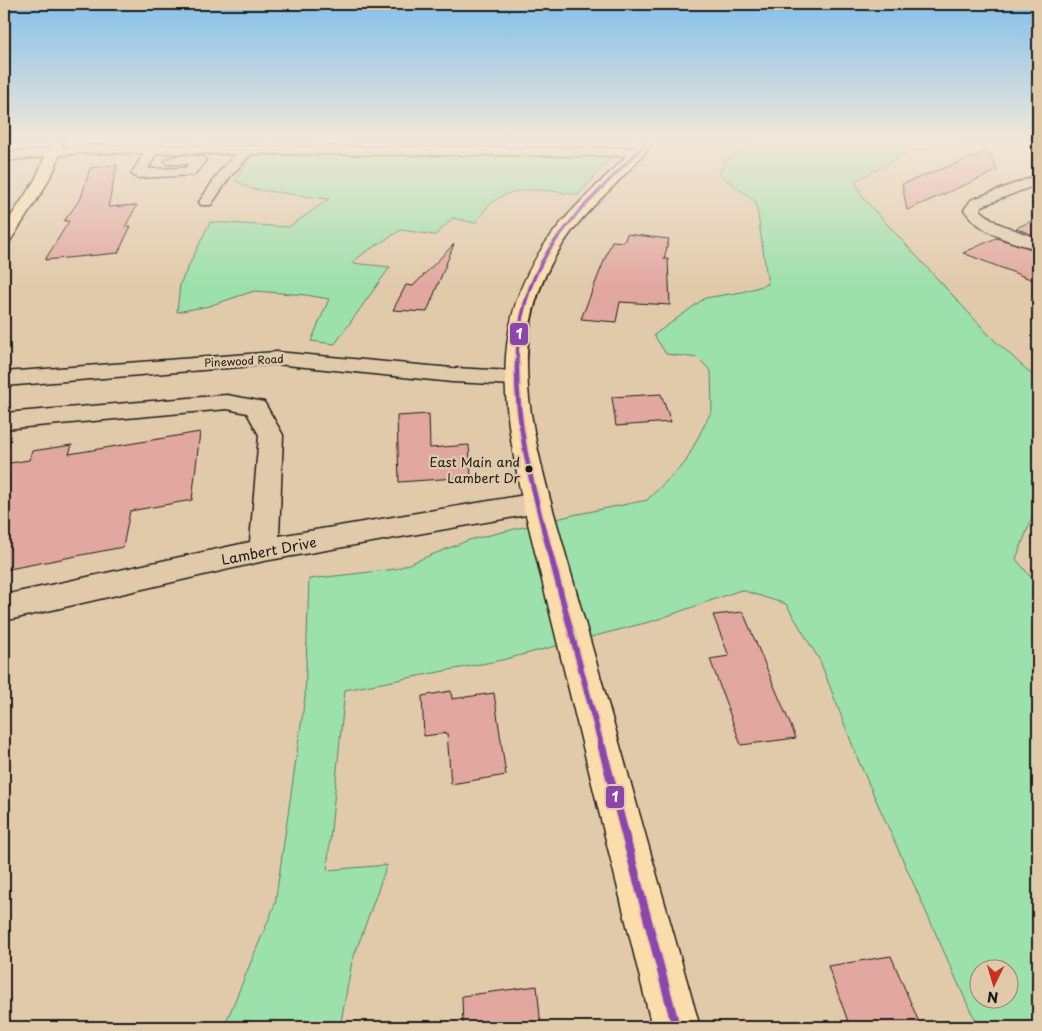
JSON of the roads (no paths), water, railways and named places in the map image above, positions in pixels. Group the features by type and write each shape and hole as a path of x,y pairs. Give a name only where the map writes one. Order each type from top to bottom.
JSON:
{"main road":[{"path":"4,238 37,189"},
{"path":"602,189 566,227 546,255 528,289 515,352 514,378 524,444 537,503 676,1027"}],"street":[{"path":"206,202 215,189"},
{"path":"1012,189 976,203 972,210 979,220 1038,244"},
{"name":"Pinewood Road","path":"4,379 276,358 452,376 514,378"},
{"path":"4,421 227,402 256,407 271,435 264,550"},
{"name":"Lambert Drive","path":"4,608 264,550 537,503"}],"place":[{"name":"East Main and Lambert Dr","path":"529,469"}]}
